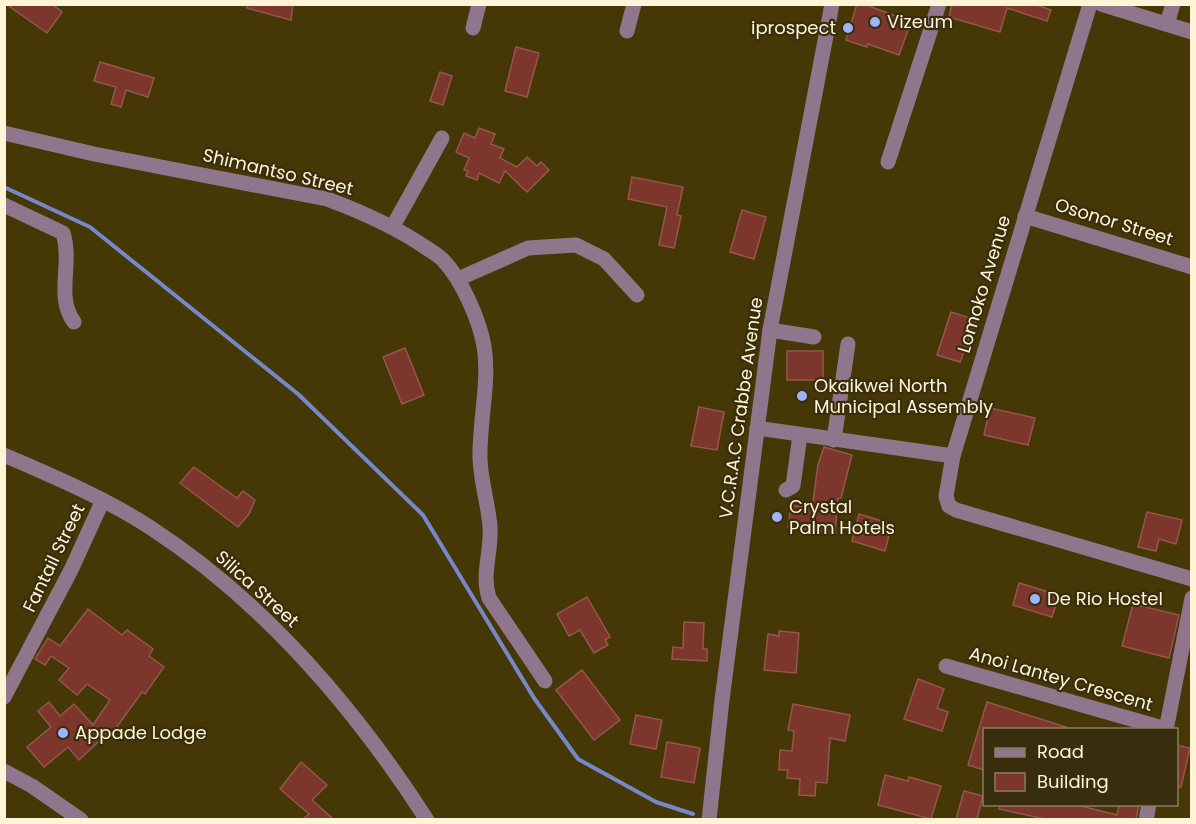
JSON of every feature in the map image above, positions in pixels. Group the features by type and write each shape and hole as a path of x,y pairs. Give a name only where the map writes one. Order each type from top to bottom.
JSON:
{"street":[{"path":"473,28 478,4"},
{"path":"627,31 634,4"},
{"name":"V.C.R.A.C Crabbe Avenue","path":"709,819 770,330 832,4"},
{"path":"888,162 939,4"},
{"name":"Lomoko Avenue","path":"1090,4 953,456 946,496 949,506 956,510 1191,579"},
{"path":"1101,4 1191,32"},
{"path":"1167,24 1173,4"},
{"name":"Shimantso Street","path":"4,133 94,154 327,199 393,226 442,259 458,279 476,318 484,346 480,462 490,528 485,585 489,598 545,681"},
{"path":"393,226 442,138"},
{"path":"4,205 63,234 67,270 64,300 68,314 74,322"},
{"name":"Osonor Street","path":"1025,216 1191,267"},
{"path":"458,279 528,248 576,245 604,259 637,296"},
{"path":"770,330 814,337"},
{"path":"834,440 848,344"},
{"path":"757,428 953,456"},
{"path":"786,490 793,486 800,435"},
{"name":"Silica Street","path":"4,455 103,500 150,528 196,560 274,629 324,683 386,760 427,819"},
{"name":"Fantail Street","path":"4,697 71,570 103,500"},
{"path":"1166,728 1191,598"},
{"name":"Anoi Lantey Crescent","path":"946,666 1163,728"},
{"path":"4,771 32,786 81,819"}],"building":[{"path":"6,4 52,4 62,12 47,33"},
{"path":"247,4 293,4 291,20 247,8"},
{"path":"857,4 864,4 911,22 899,55 868,44 867,47 846,40"},
{"path":"952,4 1034,4 1051,10 1047,21 1007,8 1000,32 949,17"},
{"path":"516,47 539,53 527,97 505,91"},
{"path":"100,62 154,78 148,97 126,90 121,107 111,104 116,87 94,81"},
{"path":"440,72 452,76 443,105 430,101"},
{"path":"479,128 495,134 491,144 504,149 500,158 517,167 527,157 537,166 541,162 549,170 527,192 505,171 499,183 479,173 477,180 466,176 468,171 464,170 469,158 456,152 464,133 475,138"},
{"path":"632,177 683,187 677,215 681,216 674,248 659,245 667,207 628,199"},
{"path":"742,210 766,217 754,259 730,252"},
{"path":"951,312 976,320 960,362 937,355"},
{"path":"405,348 424,395 402,404 383,357"},
{"path":"787,351 823,351 823,380 787,380"},
{"path":"699,407 724,412 717,450 691,446"},
{"path":"990,408 1035,418 1028,445 984,435"},
{"path":"824,447 852,455 841,498 838,498 835,533 788,527 791,505 812,508 818,465"},
{"path":"194,467 237,498 243,491 255,500 249,514 238,527 180,483"},
{"path":"1147,512 1182,520 1176,544 1159,539 1156,551 1138,547"},
{"path":"859,514 892,524 885,551 852,541"},
{"path":"1019,583 1059,595 1052,617 1013,605"},
{"path":"587,597 610,637 605,640 608,645 594,653 580,630 569,636 557,614"},
{"path":"1133,604 1179,615 1169,658 1122,646"},
{"path":"88,609 122,635 127,630 153,649 149,656 164,667 145,694 142,692 111,735 108,733 79,760 68,747 44,767 27,747 51,727 38,711 49,702 60,716 74,704 93,725 110,700 87,684 77,695 59,680 69,668 51,656 45,665 35,659 48,638 60,646"},
{"path":"684,622 704,623 703,649 707,649 707,661 672,659 673,647 683,648"},
{"path":"779,631 799,633 796,673 764,670 768,634 779,636"},
{"path":"582,670 620,720 594,740 556,690"},
{"path":"918,679 944,689 937,708 948,712 942,731 904,719"},
{"path":"987,702 1066,727 983,728 983,770 968,765"},
{"path":"793,704 850,715 845,741 830,738 827,783 816,782 815,796 799,795 800,779 787,778 788,770 779,770 780,750 792,751 794,731 788,730"},
{"path":"636,715 662,720 656,749 630,744"},
{"path":"667,742 700,748 694,783 661,777"},
{"path":"1178,745 1190,748 1181,787 1178,786"},
{"path":"301,762 327,785 312,800 333,819 303,819 309,814 280,789"},
{"path":"885,775 908,781 909,777 941,786 931,819 878,805"},
{"path":"964,791 983,796 977,819 956,819"},
{"path":"1000,806 1081,806 1117,815 1119,806 1139,806 1136,819 1045,819 999,809"}],"waterway":[{"path":"4,187 90,227 298,394 423,515 534,698 578,759 656,802 693,814"}],"place":[{"name":"Vizeum","path":"875,22"},
{"name":"iprospect","path":"848,28"},
{"name":"Okaikwei North Municipal Assembly","path":"802,396"},
{"name":"Crystal Palm Hotels","path":"777,517"},
{"name":"De Rio Hostel","path":"1035,599"},
{"name":"Appade Lodge","path":"63,733"}]}
